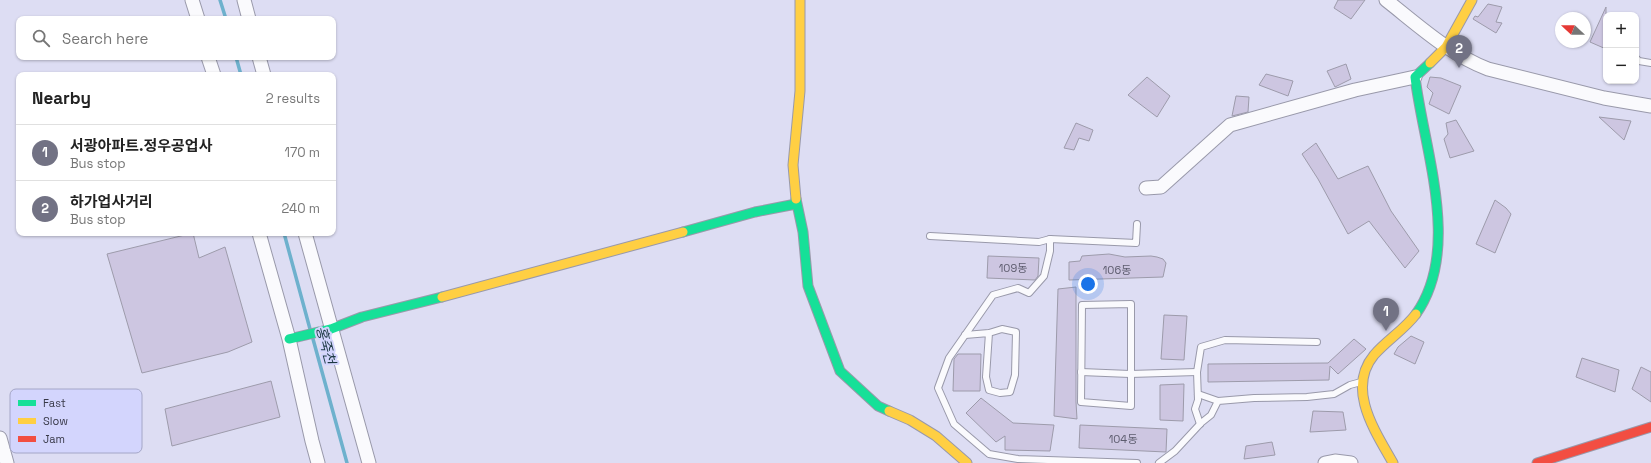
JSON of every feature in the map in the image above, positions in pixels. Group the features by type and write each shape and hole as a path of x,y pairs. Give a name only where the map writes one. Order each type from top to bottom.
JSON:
{"street":[{"path":"192,0 197,16"},
{"path":"244,0 248,16"},
{"path":"800,0 800,91 793,165 796,204 803,232 808,286 840,371 878,406 910,420 936,436 967,463"},
{"path":"1386,0 1446,47 1469,62 1507,75 1604,98 1651,106"},
{"path":"1146,188 1161,187 1230,125 1355,90 1415,78 1446,47 1472,0"},
{"path":"209,60 213,72"},
{"path":"260,60 263,72"},
{"path":"1393,463 1369,415 1362,381 1368,365 1374,355 1411,321 1419,310 1432,284 1436,267 1438,227 1434,182 1416,96 1415,78"},
{"path":"289,339 331,329 362,318 460,293 754,212 796,204"},
{"path":"260,236 289,339 318,463"},
{"path":"306,236 369,463"},
{"path":"1538,463 1651,427"},
{"path":"0,438 7,463"},
{"path":"1325,463 1335,461 1351,463"}],"lane":[{"path":"1639,61 1651,64"},
{"path":"930,236 1039,242 1050,239 1136,242 1137,224"},
{"path":"1050,239 1050,251 1044,276 1029,293 1018,288 993,295 949,358 938,388 954,424 989,454 1018,459 1137,463"},
{"path":"1131,304 1130,374 1131,406 1081,402 1082,305 1131,304"},
{"path":"965,335 989,333 1002,329 1016,332 1014,375 1010,392 1000,393 989,390 986,377 989,333"},
{"path":"1200,424 1195,409 1198,400 1197,372 1201,347 1225,340 1317,342"},
{"path":"1081,372 1130,374 1197,372"},
{"path":"1198,394 1218,402 1254,398 1307,397 1334,394 1350,385 1362,381"},
{"path":"1159,463 1175,451 1200,424 1211,415 1218,402"}],"building":[{"path":"1338,0 1365,0 1351,19 1334,8"},
{"path":"1488,4 1502,7 1496,22 1502,23 1496,33 1473,19 1475,16 1478,17"},
{"path":"1603,14 1603,48 1591,42"},
{"path":"1346,64 1351,79 1335,87 1327,71"},
{"path":"1266,74 1293,81 1288,96 1259,85"},
{"path":"1147,77 1170,96 1157,117 1128,95"},
{"path":"1430,77 1441,78 1461,86 1449,114 1429,104 1433,93 1427,87"},
{"path":"1236,96 1249,97 1248,112 1232,116"},
{"path":"1599,117 1631,121 1624,140"},
{"path":"1456,120 1474,151 1450,158 1444,139 1448,134 1446,123"},
{"path":"1076,123 1093,130 1089,141 1079,138 1074,150 1064,148"},
{"path":"1316,143 1338,179 1368,166 1391,211 1419,251 1405,268 1369,221 1348,234 1318,179 1302,154"},
{"path":"1495,200 1506,208 1511,214 1495,253 1476,244"},
{"path":"181,236 194,236 199,258 225,247 252,342 228,352 142,373 107,254"},
{"path":"1109,254 1125,257 1151,256 1163,259 1166,263 1163,277 1069,280 1069,262 1080,261 1082,256"},
{"path":"988,256 1039,258 1038,276 1035,280 987,278"},
{"path":"1076,287 1077,419 1054,416 1058,289"},
{"path":"1164,315 1187,316 1184,360 1161,359"},
{"path":"1411,336 1424,342 1415,364 1394,354 1398,347"},
{"path":"1354,339 1366,349 1338,374 1330,366 1329,380 1208,382 1208,364 1328,363"},
{"path":"958,354 981,354 980,391 953,391 954,359"},
{"path":"1582,358 1619,370 1615,392 1576,377"},
{"path":"1641,367 1651,372 1651,402 1632,389"},
{"path":"271,381 280,417 172,446 165,409"},
{"path":"1184,384 1183,421 1160,420 1160,385"},
{"path":"981,398 1013,423 1054,425 1050,451 1005,450 1005,436 996,442 966,413"},
{"path":"1313,411 1343,412 1346,430 1310,432"},
{"path":"1080,425 1167,429 1166,452 1079,448"},
{"path":"1272,442 1275,455 1244,459 1246,446"}],"waterway":[{"name":"홍죽천","path":"220,0 225,16"},
{"name":"홍죽천","path":"237,60 240,72"},
{"name":"홍죽천","path":"285,236 310,329"},
{"name":"홍죽천","path":"313,339 347,463"}],"traffic: fast":[{"path":"1416,314 1430,288 1437,260 1438,230 1436,198 1415,77 1430,63"},
{"path":"796,199 803,232 808,286 840,371 878,406 889,411"},
{"path":"683,232 755,212 796,204"},
{"path":"289,339 331,329 362,317 442,297"}],"traffic: slow":[{"path":"796,199 793,165 800,91 800,0"},
{"path":"1430,63 1446,47 1472,0"},
{"path":"442,297 683,232"},
{"path":"1393,463 1378,437 1366,410 1363,396 1363,382 1366,368 1374,355 1416,314"},
{"path":"889,411 910,420 936,436 967,463"}],"traffic: jam":[{"path":"1537,463 1651,427"}],"place":[{"name":"하가업사거리","path":"1459,68"},
{"name":"서광아파트.정우공업사","path":"1386,331"}]}
